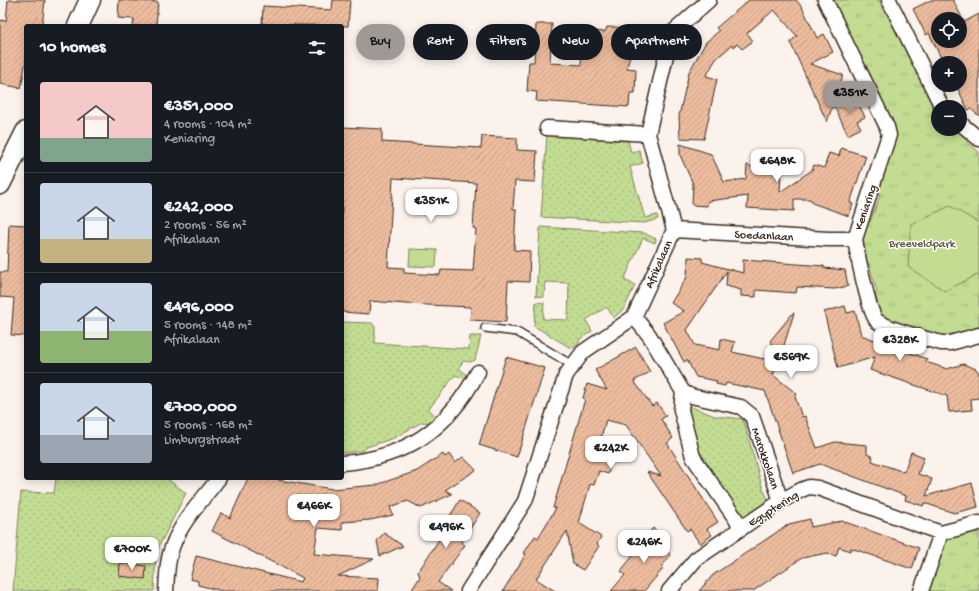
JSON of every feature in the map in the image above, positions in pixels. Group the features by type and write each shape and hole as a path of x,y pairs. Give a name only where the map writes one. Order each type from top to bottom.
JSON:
{"street":[{"path":"79,24 90,0"},
{"name":"Afrikalaan","path":"468,591 525,500 566,375 572,365 594,343 620,328 634,317 674,230 648,134 671,34 709,0"},
{"name":"Keniaring","path":"825,0 887,127 889,135 855,239 857,254 873,316 882,324 941,343 950,343 979,335"},
{"path":"889,0 939,100"},
{"path":"547,128 648,134"},
{"path":"967,129 979,139"},
{"path":"0,184 24,136"},
{"name":"Soedanlaan","path":"674,230 828,239 855,239"},
{"path":"634,317 649,335 682,392 681,410 693,457 742,528"},
{"path":"344,463 379,457 397,451 425,436 445,419 458,405 478,372"},
{"name":"Marokkolaan","path":"682,392 691,396 741,406 752,416 781,501"},
{"path":"166,591 169,559 173,544 179,532 218,480"},
{"name":"Egyptering","path":"669,591 696,559 781,501 809,487 818,488 941,533"},
{"path":"921,591 941,533 979,523"}],"lane":[{"path":"485,328 517,332 572,365"}],"green space":[{"name":"Breeveldpark","path":"830,0 879,0 884,12 891,14 934,100 931,100 931,136 967,136 967,142 979,152 979,331 950,339 882,319 873,298 877,292 869,264 864,260 860,247 864,224 870,222 880,196 877,188 893,144"},
{"path":"547,135 628,141 631,152 639,150 643,163 630,167 645,218 657,215 658,219 645,223 541,217"},
{"path":"950,206 979,223 979,274 945,291 908,267 911,224"},
{"path":"540,227 644,233 656,239 655,243 643,238 624,280 635,285 624,309 613,318 608,308 605,308 586,320 592,331 579,340 579,343 574,348 569,347 534,326 536,302 544,303 543,319 568,320 569,283 545,282 544,297 536,296"},
{"path":"410,249 437,250 436,267 409,266"},
{"path":"344,322 372,323 375,327 375,343 469,349 470,336 481,336 475,360 470,362 463,361 459,368 467,375 467,380 455,375 429,409 437,418 432,423 422,422 394,438 367,447 363,451 344,453"},
{"path":"681,403 715,416 743,419 762,486 769,502 743,519 696,446"},
{"path":"56,480 169,480 186,493 156,552 154,591 13,591 21,492 54,493"},
{"path":"979,528 979,591 926,591 944,543 951,536"}],"building":[{"path":"8,0 45,0 42,24 24,24 24,72 21,88 0,84 0,20 6,21"},
{"path":"119,0 158,2 156,24 133,24 134,19 118,18"},
{"path":"333,0 350,0 348,26 344,26 344,24 262,24 263,6 332,10"},
{"path":"749,0 796,0 802,7 817,38 824,34 833,52 810,64 843,75 827,122 790,42 797,36 774,10 747,33 753,41 742,49 737,44 733,47 732,45 716,59 706,76 717,79 704,139 680,138 679,116 689,72 696,60 702,60 702,49 706,42 719,31 716,28"},
{"path":"931,0 953,0 959,12 931,12 931,37 929,33 926,35 913,9"},
{"path":"979,14 979,116 971,109 968,110 967,100 963,100 959,92 967,92 967,56 940,56 936,48 967,48 967,20"},
{"path":"540,24 548,24 548,60 550,60 550,63 581,65 581,60 603,60 603,32 605,32 607,27 611,27 611,60 629,60 627,68 636,69 635,93 630,93 629,107 536,101 537,92 527,91 529,62 534,62 534,60 540,60"},
{"path":"851,97 855,105 858,103 865,117 857,121 861,128 848,135 834,106"},
{"path":"344,127 382,129 382,142 481,148 482,136 517,138 517,150 537,151 535,182 515,181 513,209 516,209 514,250 530,251 529,282 508,281 506,322 470,320 471,307 370,301 369,314 344,312","holes":["393,178 476,183 473,228 476,229 473,271 441,270 440,275 404,273 404,268 388,267"]},
{"path":"680,144 711,154 724,182 746,179 747,165 765,171 781,172 780,192 812,170 814,165 824,168 829,153 839,156 841,148 866,156 850,203 853,204 849,216 812,203 813,201 809,199 794,199 794,211 747,208 748,196 708,201 707,206 692,205 693,184 680,155"},
{"path":"9,224 24,225 24,336 11,335 14,298 0,297 0,272 7,272"},
{"path":"688,257 702,258 702,262 743,273 743,260 824,266 824,268 845,270 848,286 835,289 797,287 796,293 756,290 756,297 741,296 741,290 726,286 727,271 687,330 695,345 720,350 721,339 735,342 732,352 778,362 773,375 797,394 795,397 802,417 805,416 817,448 835,442 867,445 867,454 873,457 872,461 904,472 911,452 924,457 918,474 932,479 926,496 972,483 978,507 954,513 924,503 923,506 905,500 906,496 820,464 793,473 765,391 726,383 725,386 716,384 717,381 696,377 687,360 684,362 663,323 684,311 671,303 687,277"},
{"path":"845,306 847,313 855,311 861,335 927,359 926,362 947,369 963,364 976,369 979,373 979,398 971,399 972,410 949,412 947,396 870,370 875,357 838,368 824,312"},
{"path":"794,313 780,358 770,341"},
{"path":"636,347 650,372 634,381 652,406 657,403 666,416 661,419 673,438 667,443 718,522 707,529 712,535 700,544 690,529 687,531 647,472 661,476 626,425 606,420 596,455 612,460 608,474 599,471 594,485 590,484 579,523 601,537 597,544 599,546 583,570 573,564 567,531 536,579 555,591 503,591 526,554 524,553 535,536 538,538 556,508 553,508 585,399 583,398 587,384 607,390 595,370"},
{"path":"506,357 545,368 517,457 479,445"},
{"path":"443,454 445,457 449,454 455,463 463,457 476,470 445,490 452,494 421,508 408,501 390,507 393,515 370,520 342,522 342,530 318,528 314,554 374,559 338,576 379,578 378,591 222,591 198,585 198,581 190,579 196,556 301,582 303,578 212,531 221,513 230,518 247,480 278,480 332,489 376,485 417,471"},
{"path":"460,500 480,513 461,543 465,545 438,582 451,591 411,591 420,577 418,572 449,524 443,527"},
{"path":"810,519 811,527 842,521 919,548 912,569 851,548 850,551 839,547 836,556 827,553 802,558 753,591 699,591 713,575 789,524"},
{"path":"653,528 668,541 661,546 671,555 661,567 663,569 644,591 611,591 625,575 621,572 623,568 644,543 642,541"},
{"path":"384,533 403,546 380,556 377,541"},
{"path":"120,563 146,566 145,579 119,576"}]}
